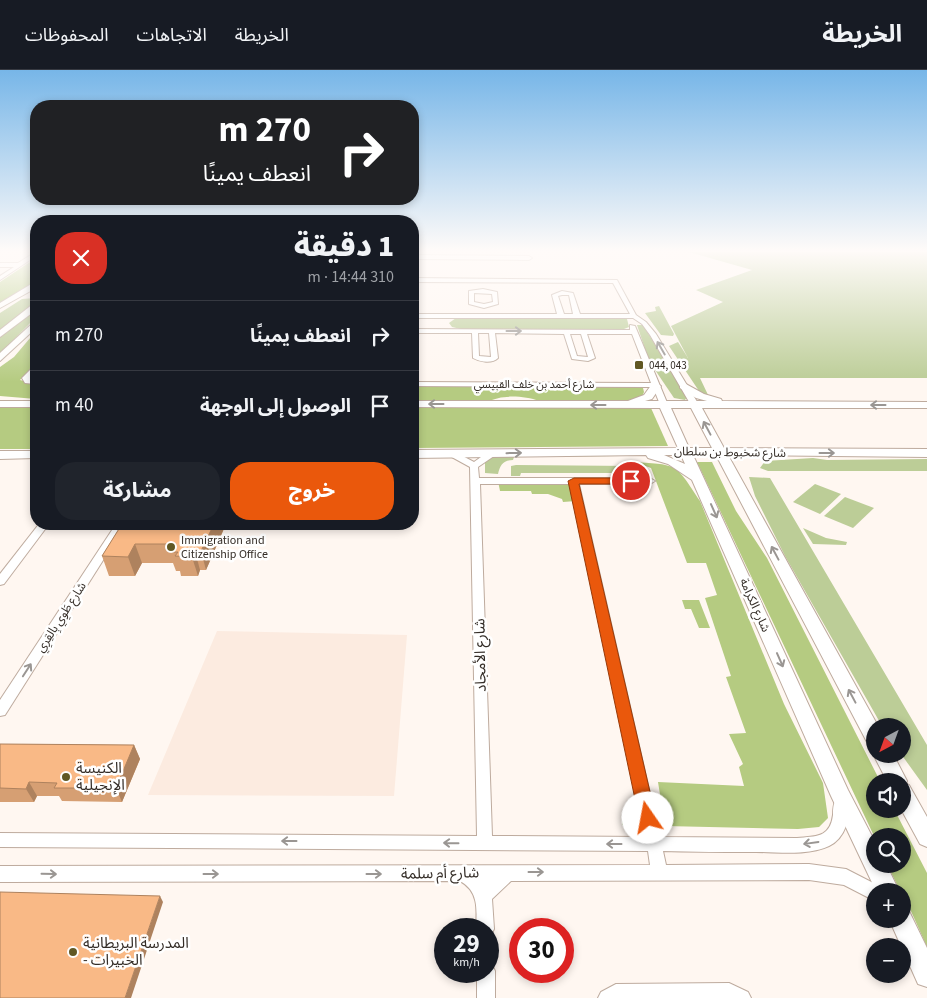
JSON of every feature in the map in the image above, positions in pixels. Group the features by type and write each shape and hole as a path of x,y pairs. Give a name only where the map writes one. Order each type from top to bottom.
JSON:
{"main road":[{"path":"0,306 18,295"},
{"path":"0,323 30,306"},
{"path":"0,334 30,307"},
{"path":"0,358 30,329"},
{"path":"622,405 646,398 656,386"},
{"path":"684,386 707,398 737,405"},
{"path":"0,398 24,404"},
{"path":"0,404 30,404"},
{"path":"419,404 927,405"},
{"name":"شارع الكرامة","path":"664,405 841,796 884,883"},
{"name":"شارع الكرامة","path":"695,405 866,722"},
{"path":"632,450 672,461 699,479"},
{"name":"شارع شخبوط بن سلطان","path":"419,454 632,450 778,453 927,453"},
{"path":"738,484 737,466 741,461 750,457 778,453"},
{"path":"0,455 30,455"},
{"path":"911,808 927,837"},
{"path":"905,928 927,975"}],"street":[{"path":"555,295 561,316"},
{"path":"570,295 577,316"},
{"name":"شارع الكرامة","path":"623,295 634,316 654,334 695,405"},
{"path":"484,306 484,316"},
{"path":"419,316 634,316"},
{"path":"459,331 448,327 445,323 448,319 460,316"},
{"name":"شارع الكرامة","path":"634,316 630,321 664,405"},
{"path":"419,317 432,320 434,324 419,330"},
{"path":"419,331 634,332"},
{"path":"475,331 476,358 482,360 495,358 492,331"},
{"path":"566,331 574,358 588,360 592,358 583,331"},
{"name":"شارع أحمد بن خلف القبيسي","path":"419,384 656,386"},
{"path":"453,454 474,466 492,454"},
{"name":"شارع الأمجاد","path":"474,466 485,844"},
{"path":"475,481 650,481"},
{"path":"574,481 660,872"},
{"path":"0,580 39,530"},
{"name":"شارع طَوِي بِالقِرِي","path":"0,711 117,530"},
{"path":"0,840 485,844 816,843 832,837 841,824 841,796"},
{"path":"462,872 478,884 484,895 485,918"},
{"path":"484,895 509,872"},
{"name":"شارع أم سلمة","path":"0,874 828,873 846,877 866,888"},
{"path":"486,983 486,998"},
{"path":"607,998 616,993 701,992 730,992 742,998"}],"shaded area":[{"path":"217,631 407,635 394,796 148,795"}],"green space":[{"path":"0,295 15,295 0,304"},
{"path":"708,295 927,295 927,378 700,378 709,397 701,394 669,346 678,342 688,358 671,326 723,302"},
{"path":"30,298 30,323 0,354 0,313 22,299"},
{"path":"659,306 674,334 673,336 661,335 645,313 656,311 655,307"},
{"path":"620,317 627,319 629,327 624,329 461,329 452,327 449,323 456,318"},
{"path":"637,325 643,325 687,397 685,400 674,398 649,361"},
{"path":"30,338 30,369 20,380 30,382 30,398 0,396 0,367 14,357"},
{"path":"419,385 635,387 643,388 644,392 642,397 632,400 606,403 539,401 513,397 493,399 488,402 419,401"},
{"path":"0,408 30,408 30,449 0,449"},
{"path":"419,408 651,408 668,446 419,448"},
{"path":"498,455 620,456 514,457 513,460 502,464 498,474 485,473 485,460"},
{"path":"813,458 827,460 927,459 927,471 768,471 760,468 765,461"},
{"path":"634,462 660,464 674,468 685,479 700,501 784,704 823,783 828,818 819,827 798,829 665,826 658,782 744,786 739,767 743,764 729,734 746,733 726,677 731,676 705,598 717,595 706,563 687,563 651,468"},
{"path":"697,462 712,462 736,511 767,558 866,753 866,763 871,763 876,773 866,773 866,818 899,818 904,828 870,828"},
{"path":"511,466 633,466 641,470 636,473 521,473 520,476 511,476"},
{"path":"749,477 770,478 927,745 927,790 908,763 911,763 911,718 877,718 785,556 755,496"},
{"path":"498,481 568,484 572,487 576,501 563,502 562,499 548,494 532,494 531,491 500,491"},
{"path":"815,484 841,494 820,514 793,502"},
{"path":"845,497 874,508 853,528 824,516"},
{"path":"803,528 826,538 847,542 846,545 813,544"},
{"path":"682,600 699,600 710,628 699,628 691,609 685,609"},
{"path":"624,812 636,812 641,815 641,826 622,825"},
{"path":"911,842 927,873 927,947 911,911 911,883 896,883 891,873 911,873"}],"building":[{"path":"118,530 211,530 201,551 195,551 192,557 175,556 178,552 170,552 174,544 135,544 128,557 102,556"},
{"name":"الكنيسة الإنجيلية","path":"0,744 134,745 116,788 54,788 57,783 29,782 26,789 0,788"},
{"name":"المدرسة البريطانية - الخبيرات","path":"0,892 160,896 125,998 0,998"}],"place":[{"name":"044, 043","path":"639,365"},
{"name":"Immigration and Citizenship Office","path":"171,547"},
{"name":"الكنيسة الإنجيلية","path":"66,777"},
{"name":"المدرسة البريطانية - الخبيرات","path":"73,952"}],"route":[{"path":"631,481 574,481 648,818"}]}
